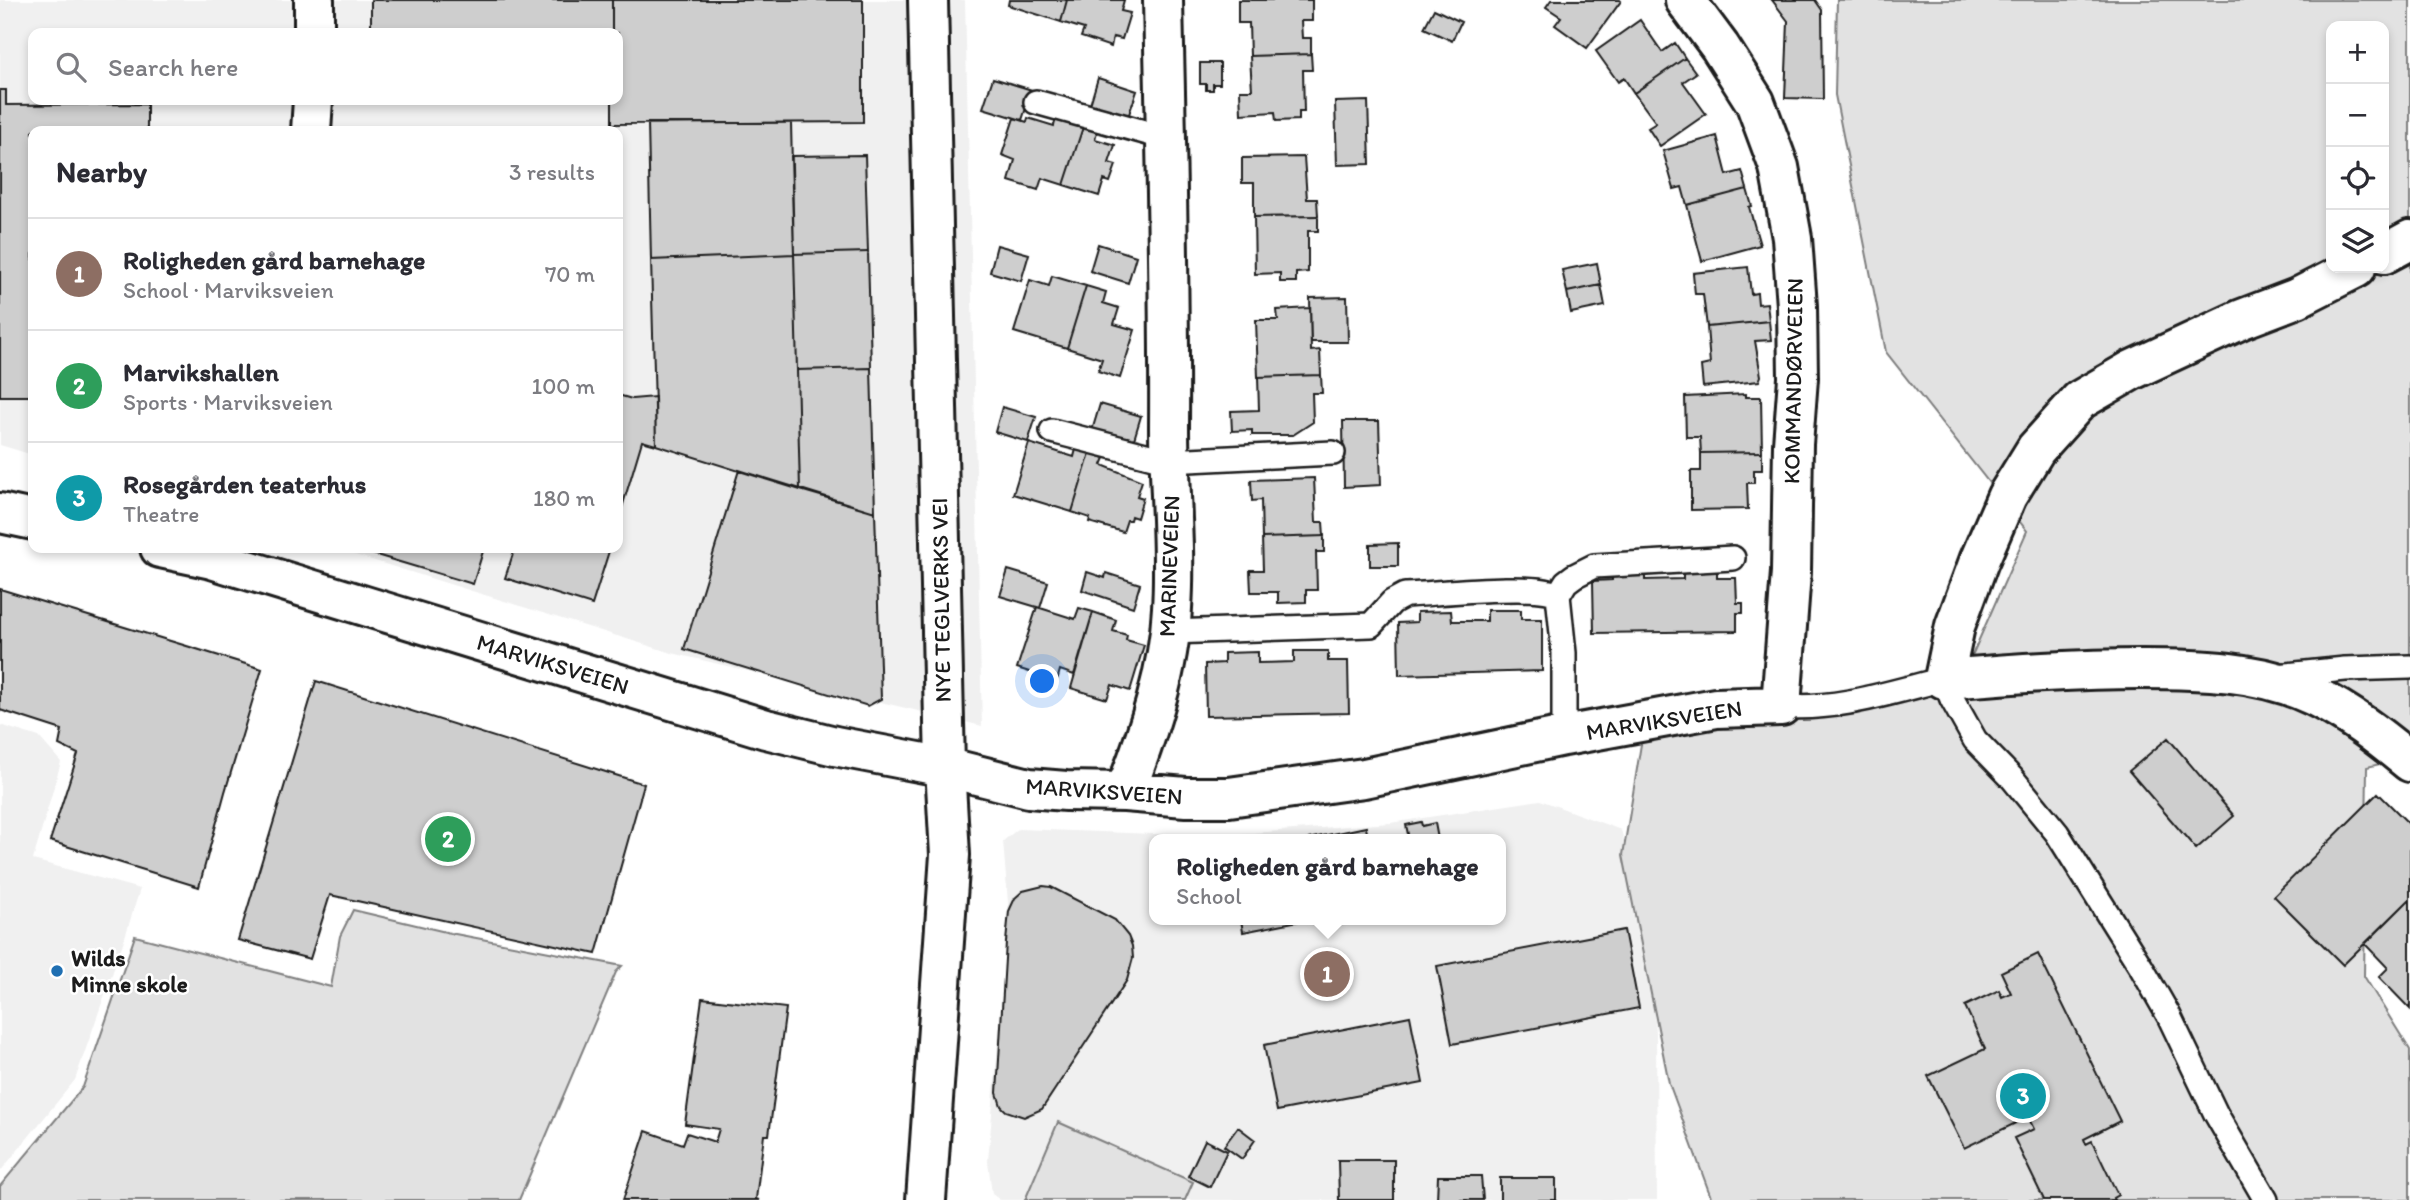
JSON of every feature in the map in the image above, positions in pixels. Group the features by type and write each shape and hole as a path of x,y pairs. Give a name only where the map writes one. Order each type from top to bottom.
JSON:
{"street":[{"path":"314,0 314,28"},
{"name":"NYE TEGLVERKS VEI","path":"926,1200 950,855 945,767 928,0"},
{"name":"MARINEVEIEN","path":"1125,792 1154,706 1170,632 1172,607 1173,506 1169,461 1163,0"},
{"name":"KOMMANDØRVEIEN","path":"1685,0 1720,47 1755,102 1779,167 1792,238 1798,378 1793,444 1791,572 1782,705"},
{"path":"311,126 313,105"},
{"path":"2389,251 2410,240"},
{"path":"2346,273 2297,298 2242,319 2132,370 2080,400 2036,449 2007,496 1955,626 1944,679 2100,669 2216,671 2264,678 2312,695 2368,728 2410,762"},
{"path":"0,513 28,519"},
{"name":"MARVIKSVEIEN","path":"214,553 766,729 835,746 945,767 1029,788 1229,797 1364,778 1564,736 1716,708 1782,705"}],"lane":[{"path":"1035,102 1166,138"},
{"path":"1052,431 1169,461 1333,453"},
{"path":"1564,736 1564,653 1558,595 1566,582 1594,566 1733,558"},
{"path":"1170,632 1371,625 1392,602 1405,595 1507,590 1551,590 1558,595"},
{"path":"2264,678 2345,669 2410,667"},
{"path":"1944,679 1975,740 2012,778 2057,833 2141,967 2169,1016 2216,1114 2266,1200"},
{"name":"MARVIKSVEIEN","path":"1782,705 1807,708 1862,699 1944,679"}],"shaded area":[{"path":"0,0 965,0 982,726 672,653 349,553 623,553 623,126 28,126 28,453 0,445"},
{"path":"1837,0 2410,0 2410,757 2367,767 2364,976 2410,1050 2410,1200 1712,1200 1669,1083 1623,855 1642,738 1963,676 2027,531 1886,352 1835,95"},
{"name":"Wilds Minne skole","path":"0,725 39,737 61,762 33,860 140,889 75,1080 0,1172"},
{"path":"1540,800 1621,830 1644,912 1656,1032 1657,1200 1000,1200 992,1194 988,1161 1009,915 1003,841 1018,829 1155,834 1149,834 1149,925 1506,925 1506,834 1238,834 1390,823"},
{"path":"353,910 450,933 622,966 616,972 519,1200 0,1200 0,1186 83,1087 135,936 331,987 340,936"},
{"path":"1058,1122 1193,1182 1185,1200 1025,1200"}],"building":[{"path":"371,0 612,0 612,28 371,28"},
{"path":"612,0 863,0 863,122 612,124 612,105 623,105 623,28 612,28"},
{"path":"1009,0 1067,0 1061,22 1008,5"},
{"path":"1067,0 1124,0 1121,11 1130,13 1122,39 1113,37 1111,47 1081,37 1084,29 1061,22"},
{"path":"1238,0 1312,0 1312,21 1301,21 1302,38 1311,38 1311,54 1250,56 1249,23 1238,23"},
{"path":"1551,0 1621,1 1587,48 1555,25 1561,17 1546,7"},
{"path":"1772,0 1815,0 1822,10 1823,99 1785,98 1788,21"},
{"path":"1434,9 1461,22 1452,41 1424,28"},
{"path":"1640,20 1662,52 1675,43 1685,58 1634,93 1624,78 1618,82 1596,51"},
{"path":"1311,54 1312,70 1303,70 1304,112 1299,112 1299,120 1276,121 1275,112 1241,114 1240,90 1252,90 1250,56"},
{"path":"1685,58 1696,73 1683,82 1706,114 1660,146 1648,128 1656,123 1634,93"},
{"path":"1200,63 1220,63 1220,84 1213,84 1213,90 1206,90 1206,84 1200,84"},
{"path":"993,78 1032,90 1022,120 983,108"},
{"path":"1098,78 1137,91 1127,120 1089,108"},
{"path":"0,90 6,90 6,105 147,105 147,126 28,126 28,396 0,396"},
{"path":"1368,101 1370,164 1337,165 1335,102"},
{"path":"1014,118 1027,122 1028,118 1054,126 1056,118 1083,127 1064,185 1042,178 1038,190 1009,181 1015,160 1002,155"},
{"path":"648,123 791,123 794,254 651,260"},
{"path":"1083,127 1097,132 1095,139 1115,145 1109,163 1116,165 1110,182 1104,180 1099,196 1064,185"},
{"path":"1717,136 1727,175 1742,171 1747,189 1687,205 1682,187 1674,189 1663,151"},
{"path":"865,155 868,252 794,254 791,156"},
{"path":"1304,157 1307,199 1317,199 1318,216 1254,217 1254,183 1242,183 1242,158"},
{"path":"1747,189 1752,206 1749,207 1760,245 1702,261 1687,205"},
{"path":"1318,216 1318,231 1308,231 1308,272 1296,273 1296,282 1280,282 1280,273 1255,274 1254,217"},
{"path":"1098,244 1136,256 1128,283 1090,271"},
{"path":"997,245 1029,254 1021,281 990,272"},
{"path":"868,252 871,368 797,370 794,254"},
{"path":"794,254 800,490 656,445 651,260"},
{"path":"1597,263 1601,285 1567,292 1562,270"},
{"path":"1748,267 1751,294 1757,293 1758,304 1767,303 1769,321 1707,327 1703,294 1695,294 1693,273"},
{"path":"1052,276 1086,286 1067,348 1014,332 1030,280 1049,286"},
{"path":"1601,285 1605,306 1571,313 1567,292"},
{"path":"1086,286 1106,292 1103,303 1119,308 1114,324 1135,330 1120,378 1098,371 1102,359 1067,348"},
{"path":"1347,297 1348,342 1311,342 1310,298"},
{"path":"1310,308 1311,351 1320,350 1321,375 1258,377 1256,320 1278,320 1277,310"},
{"path":"1769,321 1771,340 1755,341 1761,376 1759,381 1703,387 1701,366 1710,364 1707,327"},
{"path":"871,368 875,512 800,490 797,370"},
{"path":"1321,375 1322,393 1312,393 1313,422 1293,435 1252,435 1252,430 1232,431 1231,411 1259,410 1258,377"},
{"path":"1746,394 1746,397 1761,397 1762,452 1701,453 1700,437 1686,437 1685,397"},
{"path":"623,396 632,399 655,397 656,445 642,441 623,504"},
{"path":"1100,404 1141,416 1132,446 1091,434"},
{"path":"1002,407 1036,417 1028,442 995,432"},
{"path":"1343,421 1379,421 1381,485 1344,487"},
{"path":"1029,443 1074,457 1076,449 1090,453 1072,512 1013,494"},
{"path":"1762,452 1762,470 1754,470 1754,483 1747,483 1748,509 1691,510 1691,471 1701,471 1701,453"},
{"path":"1090,453 1105,458 1102,465 1142,481 1137,496 1143,498 1137,518 1131,516 1130,520 1127,520 1123,532 1089,522 1090,518 1072,512"},
{"path":"739,470 875,512 881,699 868,706 684,649"},
{"path":"1314,478 1316,522 1323,522 1324,536 1262,538 1261,500 1252,501 1251,480"},
{"path":"1324,536 1324,552 1316,552 1317,590 1306,590 1306,602 1278,603 1278,592 1251,592 1250,570 1263,570 1262,538"},
{"path":"1398,543 1398,566 1370,566 1370,544"},
{"path":"370,553 482,553 473,584"},
{"path":"513,553 608,553 592,605 505,578"},
{"path":"1683,568 1717,568 1717,578 1736,578 1737,603 1743,603 1743,613 1737,613 1737,631 1594,633 1593,581 1612,580 1612,572 1645,571 1645,580 1683,579"},
{"path":"1008,570 1048,582 1040,608 1000,596"},
{"path":"1087,572 1105,578 1106,573 1140,584 1133,607 1082,590"},
{"path":"0,589 262,669 199,887 50,841 78,754 59,745 62,730 0,710"},
{"path":"1037,607 1075,619 1079,608 1093,612 1074,675 1060,670 1057,681 1017,668"},
{"path":"1487,610 1521,610 1521,619 1542,619 1542,671 1399,675 1398,623 1417,622 1417,612 1451,611 1452,621 1487,621"},
{"path":"1093,612 1116,620 1113,631 1127,635 1126,640 1144,645 1130,691 1112,685 1107,699 1071,688"},
{"path":"1294,651 1328,651 1328,661 1348,661 1349,713 1206,716 1205,664 1224,663 1224,653 1258,652 1258,663 1294,662"},
{"path":"316,681 644,784 596,954 330,895 310,959 238,940"},
{"path":"2168,738 2234,816 2196,849 2129,771"},
{"path":"2378,793 2410,825 2410,899 2343,965 2274,896"},
{"path":"1435,823 1437,834 1408,834 1406,825"},
{"path":"1366,827 1367,834 1332,834"},
{"path":"1043,886 1051,887 1115,920 1128,936 1133,958 1127,980 1042,1109 1024,1117 1006,1111 1001,1106 997,1093 1006,942 1009,911 1015,898 1023,891"},
{"path":"2410,899 2410,1009 2379,977 2388,968 2365,944"},
{"path":"1242,925 1279,925 1243,932"},
{"path":"1624,930 1639,1008 1452,1044 1437,966"},
{"path":"2038,954 2120,1121 2084,1139 2086,1144 2092,1141 2118,1195 2114,1200 2044,1200 2014,1138 2034,1129 2028,1117 1964,1148 1928,1076 1985,1049 1965,1006 1999,990 2002,997 2011,993 2001,972"},
{"path":"702,998 786,1008 769,1135 764,1135 756,1199 759,1200 623,1200 646,1131 683,1144 687,1133 715,1142 719,1129 685,1124"},
{"path":"1410,1016 1423,1083 1277,1111 1264,1045"},
{"path":"1238,1127 1255,1140 1242,1159 1224,1146"},
{"path":"1205,1140 1227,1151 1210,1187 1188,1176"},
{"path":"1338,1160 1394,1160 1394,1200 1339,1200"},
{"path":"1438,1176 1481,1176 1483,1200 1437,1200"},
{"path":"1500,1178 1556,1178 1556,1200 1500,1200"}],"place":[{"name":"Marvikshallen","path":"448,839"},
{"name":"Wilds Minne skole","path":"57,971"},
{"name":"Roligheden gård barnehage","path":"1327,974"},
{"name":"Rosegården teaterhus","path":"2023,1096"}]}
